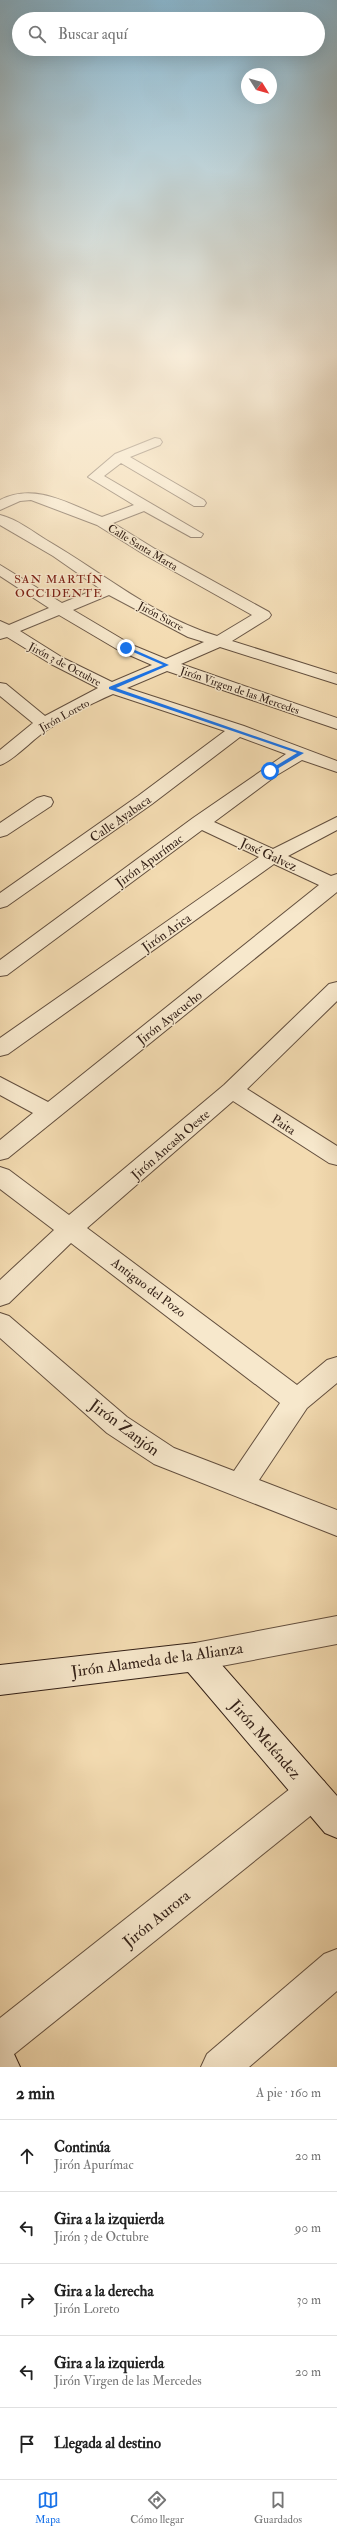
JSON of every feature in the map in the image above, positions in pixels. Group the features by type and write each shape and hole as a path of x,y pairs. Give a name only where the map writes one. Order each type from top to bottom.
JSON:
{"street":[{"path":"196,534 95,477 120,457 199,503"},
{"path":"0,492 17,497"},
{"name":"Calle Santa Marta","path":"17,497 31,496 41,498 102,522 150,552 263,615"},
{"path":"0,506 17,497"},
{"path":"102,522 144,506"},
{"name":"Jirón Sucre","path":"0,519 58,552 110,589 179,626 217,642 337,679"},
{"name":"Jirón Virgen de las Mercedes","path":"0,569 60,609 121,645 167,665 337,724"},
{"path":"3,631 110,589"},
{"name":"Jirón Loreto","path":"0,760 7,742 45,724 111,688 217,642 263,615"},
{"name":"Jirón 3 de Octubre","path":"3,631 57,661 111,688 238,730 337,767"},
{"path":"0,688 45,724"},
{"name":"Calle Ayabaca","path":"0,902 145,800 238,730"},
{"name":"Jirón Apurímac","path":"0,970 270,771 301,753"},
{"path":"0,831 44,802"},
{"name":"José Galvez","path":"200,822 335,883"},
{"name":"Jirón Arica","path":"0,1049 273,856 337,824"},
{"name":"Jirón Ayacucho","path":"3,1145 49,1112 335,883"},
{"name":"Jirón Ancash Oeste","path":"0,1296 71,1228 232,1090 337,989"},
{"path":"0,1084 49,1112"},
{"name":"Paita","path":"232,1090 333,1150"},
{"name":"Antiguo del Pozo","path":"0,1176 71,1228 297,1400"},
{"name":"Jirón Zanjón","path":"0,1323 117,1425 136,1439 164,1456 337,1523"},
{"path":"240,1486 297,1400 337,1368"},
{"name":"Jirón Alameda de la Alianza","path":"0,1680 195,1657 337,1630"},
{"name":"Jirón Meléndez","path":"195,1657 337,1821"},
{"name":"Jirón Aurora","path":"0,2042 312,1793"},
{"path":"220,2067 337,1967"}],"district":[{"name":"SAN MARTÍN OCCIDENTE","path":"59,586"}],"route":[{"path":"126,648 167,665 111,688 238,730 301,753 270,771"}]}
